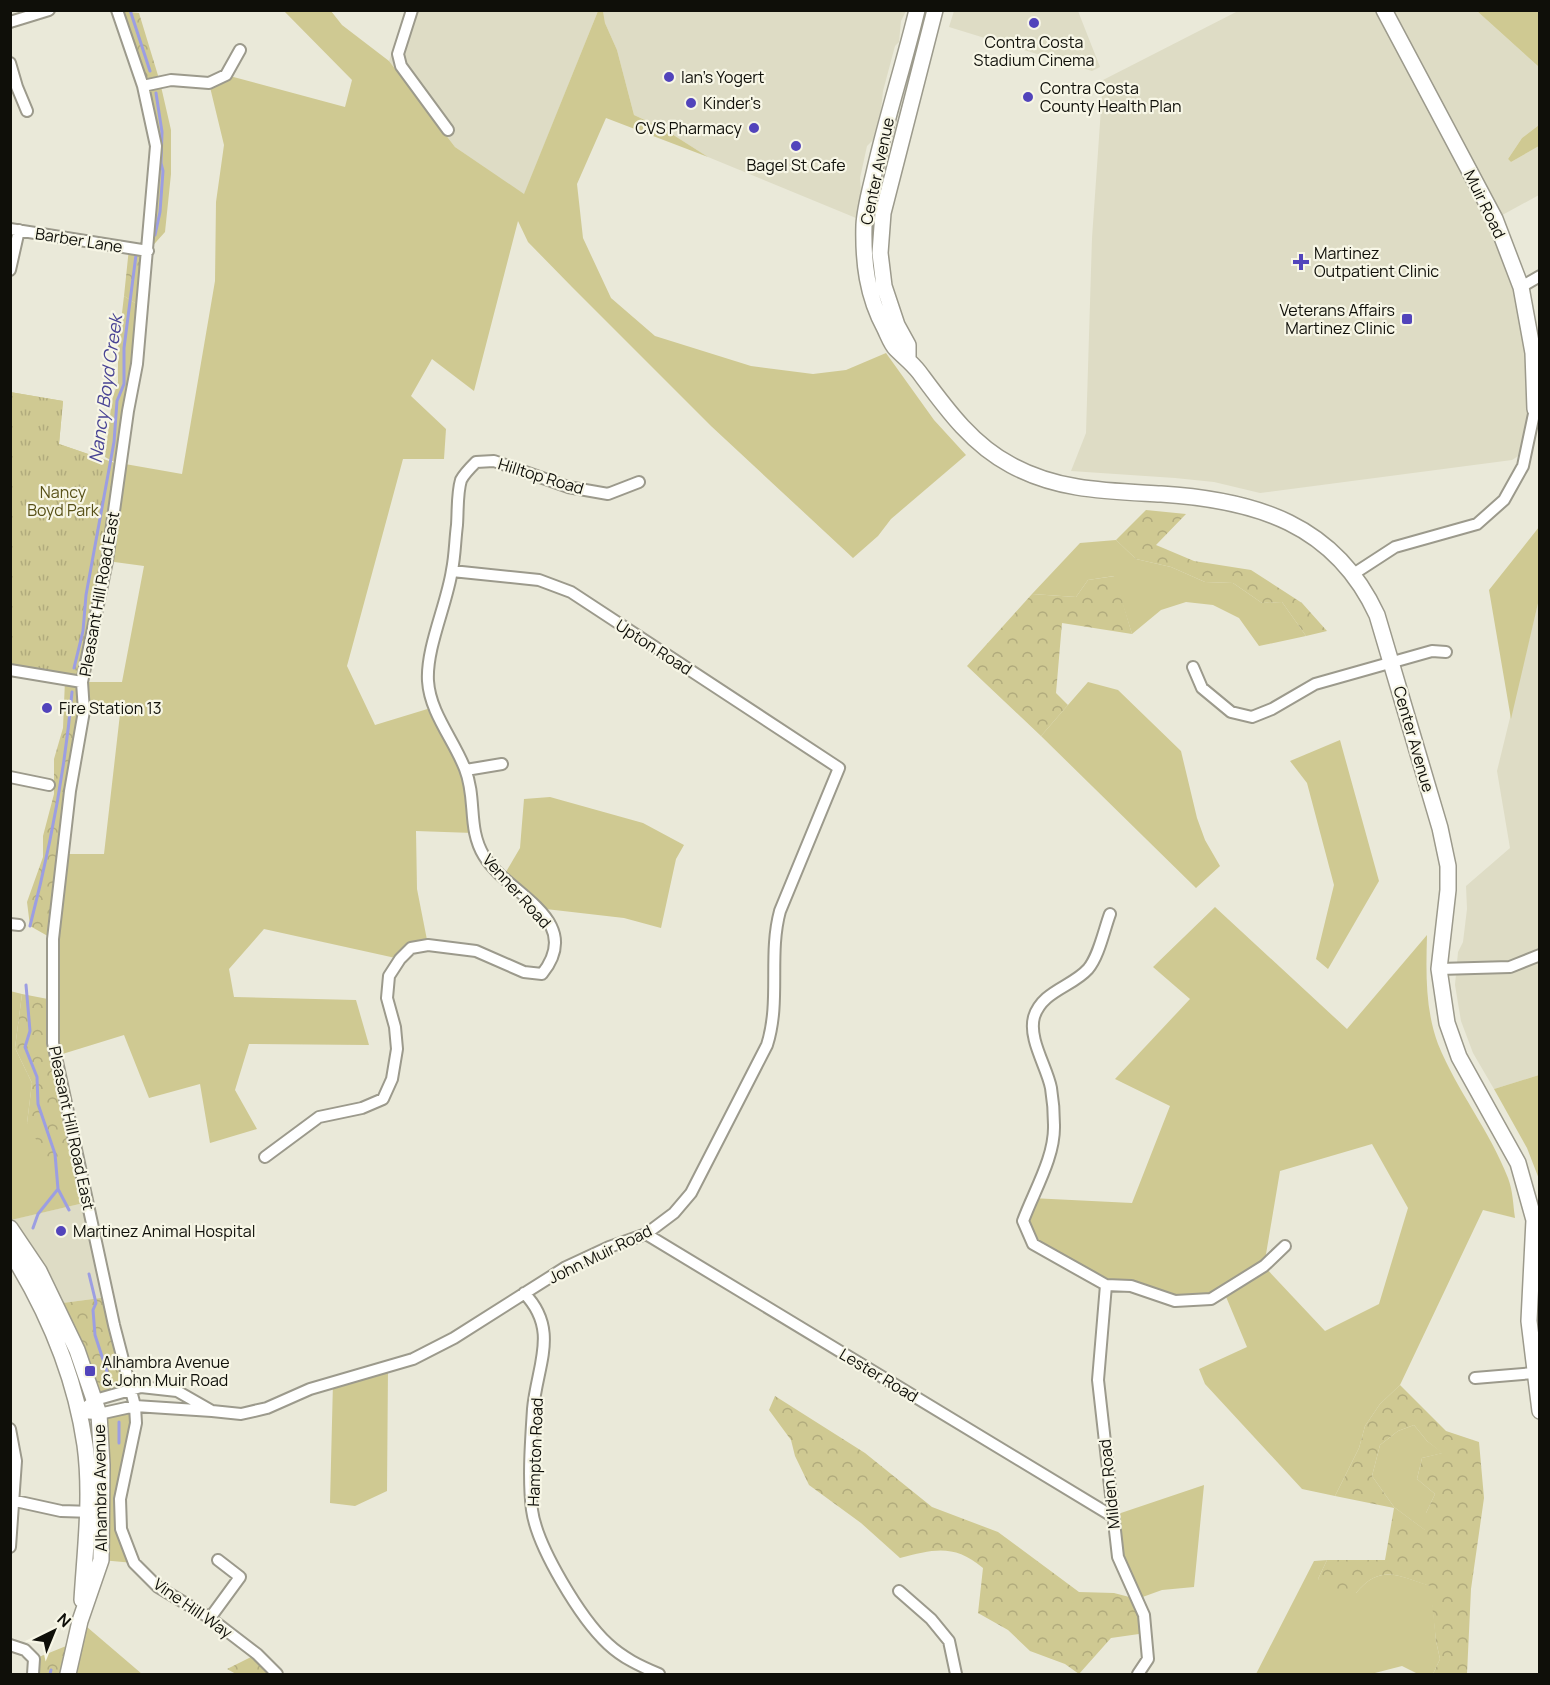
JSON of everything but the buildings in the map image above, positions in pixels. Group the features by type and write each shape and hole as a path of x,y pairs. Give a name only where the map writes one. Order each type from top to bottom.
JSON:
{"street":[{"path":"10,22 48,10"},
{"name":"Pleasant Hill Road East","path":"117,10 143,86 156,146 137,364 128,411 107,561 82,682 84,711 70,791 53,939 53,1043 114,1325 132,1391"},
{"path":"412,10 398,54 401,66 448,130"},
{"name":"Center Avenue","path":"917,10 885,126 864,222 868,289 895,349 908,357 958,424 980,444 1009,464 1063,486 1193,497 1258,511 1290,522 1325,544 1355,573 1377,615 1448,866 1448,890 1439,969 1447,1023 1459,1057 1503,1134 1527,1189 1534,1220 1529,1321 1539,1411"},
{"name":"Center Avenue","path":"908,357 908,345 897,325 884,286 880,253 882,213 935,10"},
{"name":"Muir Road","path":"1384,10 1495,219 1521,286 1533,353 1537,409"},
{"path":"143,86 171,80 209,83 226,75 240,50"},
{"path":"10,63 16,87 27,111"},
{"path":"10,270 15,230"},
{"name":"Barber Lane","path":"15,230 148,251"},
{"path":"1521,286 1539,276"},
{"path":"1355,573 1395,547 1477,524 1504,501 1523,466 1537,409"},
{"name":"Hilltop Road","path":"476,462 494,461 568,487 608,494 639,482"},
{"name":"Venner Road","path":"265,1157 319,1117 362,1108 383,1099 392,1078 397,1049 395,1027 387,998 389,976 400,958 411,948 428,945 476,951 524,972 542,974 552,962 555,947 552,926 518,888 484,858 473,833 474,806 466,770 434,707 428,679 437,627 452,571 461,479 476,462"},
{"name":"Upton Road","path":"452,571 539,580 571,592 839,768"},
{"path":"1193,667 1202,688 1230,711 1252,717 1272,709 1315,684 1391,661 1432,651 1446,652"},
{"path":"10,670 82,682"},
{"path":"466,770 502,764"},
{"name":"John Muir Road","path":"97,1407 135,1406 241,1414 267,1408 310,1389 388,1368 454,1338 566,1267 609,1247 646,1234 674,1213 691,1193 767,1045 774,1023 777,921 839,768"},
{"path":"10,777 49,785"},
{"path":"1110,914 1091,966 1080,978 1052,993 1038,1009 1034,1019 1035,1034 1051,1087 1055,1127 1046,1163 1023,1221 1033,1244 1106,1285 1131,1286 1175,1301 1211,1299 1264,1266 1285,1246"},
{"path":"1439,969 1510,967 1539,955"},
{"name":"Alhambra Avenue","path":"10,1228 39,1271 77,1350 97,1407 94,1512 80,1621 68,1674"},
{"name":"Lester Road","path":"646,1234 1112,1516"},
{"name":"Alhambra Avenue","path":"10,1251 27,1278 69,1369 85,1446 94,1512"},
{"name":"Milden Road","path":"1106,1285 1098,1380 1112,1516 1119,1557 1144,1615 1148,1659 1138,1674"},
{"name":"Hampton Road","path":"524,1293 538,1307 544,1323 543,1355 532,1432 532,1510 540,1538 574,1603 607,1643 633,1663 659,1674"},
{"path":"1476,1378 1534,1373"},
{"name":"John Muir Road","path":"78,1413 141,1387 177,1391 212,1411"},
{"name":"Vine Hill Way","path":"132,1391 136,1423 120,1499 121,1529 134,1563 159,1587 210,1618 257,1654 277,1674"},
{"path":"10,1429 16,1461 10,1547"},
{"path":"13,1501 61,1511 94,1512"},
{"path":"210,1618 240,1577 218,1560"},
{"path":"899,1591 931,1619 949,1641 956,1674"},
{"path":"10,1645 25,1650 34,1659 33,1674"}],"shaded area":[{"name":"Martinez Outpatient Clinic","path":"1240,10 1477,11 1539,67 1539,125 1522,138 1508,159 1511,162 1539,146 1539,195 1495,219 1521,287 1535,409 1526,451 1512,460 1260,493 1214,482 1071,471 1086,433 1092,238 1103,80"},
{"path":"406,11 598,11 524,195 455,147 389,61"},
{"path":"603,11 906,11 901,21 899,42 895,46 883,91 881,110 873,140 867,146 860,178 861,192 856,218 708,157 664,129 634,115 617,50 605,23"},
{"path":"954,11 1078,11 1100,67 1092,71 949,27"},
{"path":"1539,599 1539,1075 1494,1089 1473,1053 1461,1021 1455,985 1458,952 1463,942 1467,909 1466,886 1510,848 1497,771"},
{"path":"88,1202 108,1297 55,1304 11,1228 10,1220"}],"green space":[{"path":"117,11 139,13 160,82 143,86"},
{"path":"284,11 331,11 342,25 389,61 455,147 524,194 598,11 603,11 605,23 617,50 634,115 664,129 708,157 606,118 577,184 583,238 611,298 655,336 751,366 813,374 846,370 886,353 934,420 966,455 891,519 878,536 853,558 711,426 572,287 528,242 518,221 474,391 432,359 411,396 446,429 444,459 403,459 347,666 375,725 434,707 466,770 473,833 416,831 417,889 428,945 400,959 264,929 229,969 234,997 356,1000 369,1045 249,1044 235,1090 257,1129 210,1143 200,1084 149,1098 124,1035 56,1056 53,939 62,854 104,854 120,714 84,711 82,682 122,682 144,566 107,561 10,392 63,401 59,444 118,464 105,457 112,400 118,382 118,347 124,296 143,308 125,464 182,474 215,281 216,202 224,145 209,83 226,75 345,107 352,80"},
{"path":"1477,11 1539,11 1539,67"},
{"path":"160,82 171,130 171,174 165,232 148,251 156,146 143,86"},
{"path":"1539,125 1539,146 1511,162 1508,159 1522,138"},
{"path":"129,248 148,251 143,308 124,296"},
{"name":"Nancy Boyd Park","path":"10,392 63,401 59,444 122,466 82,682 11,670"},
{"path":"1146,510 1186,514 1156,545 1194,561 1251,570 1302,603 1327,631 1306,636 1282,602 1262,603 1233,583 1205,582 1171,567 1136,559 1116,540"},
{"path":"1539,527 1539,599 1511,719 1489,590"},
{"path":"1116,540 1136,559 1171,567 1205,582 1233,583 1262,603 1282,602 1306,636 1259,646 1239,618 1213,605 1186,602 1161,610 1132,634 1114,576 1088,580 1076,597 1032,594 1080,543"},
{"path":"1115,576 1132,634 1062,623 1056,693 1068,705 1041,736 967,666 1032,594 1076,597 1088,580"},
{"path":"90,647 53,939 30,926 27,902 43,857 43,836 54,794 54,759 63,728 65,680 10,654"},
{"path":"1088,682 1118,690 1181,751 1197,818 1205,840 1220,866 1196,888 1041,736"},
{"path":"1340,740 1379,881 1328,969 1316,959 1334,885 1307,783 1290,761"},
{"path":"550,797 643,823 684,845 676,859 661,928 624,918 537,908 503,877 520,848 524,799"},
{"path":"1215,907 1347,1029 1427,935 1427,990 1438,1044 1454,1078 1501,1161 1511,1188 1515,1218 1483,1210 1400,1385 1380,1404 1365,1426 1359,1448 1335,1496 1302,1489 1205,1384 1199,1369 1247,1347 1224,1292 1175,1301 1106,1285 1033,1244 1023,1221 1031,1198 1132,1203 1170,1106 1115,1079 1190,999 1153,967","holes":["1372,1144 1408,1208 1379,1304 1325,1331 1264,1266 1280,1171"]},
{"path":"10,991 22,994 15,1048 32,1083 27,1123 76,1148 88,1202 11,1220"},
{"path":"22,994 53,1000 53,1043 76,1148 60,1158 45,1156 27,1123 32,1083 15,1048"},
{"path":"1540,1075 1539,1179 1527,1148 1494,1089"},
{"path":"108,1297 132,1391 95,1400 55,1304"},
{"path":"388,1368 387,1491 355,1506 330,1503 333,1382"},
{"path":"1400,1385 1446,1431 1479,1442 1484,1498 1471,1589 1467,1674 1433,1674 1440,1659 1430,1586 1390,1574 1374,1578 1356,1593 1337,1593 1318,1579 1327,1560 1385,1560 1394,1508 1335,1496 1359,1448 1365,1426 1380,1404","holes":["1414,1425 1427,1441 1442,1453 1422,1458 1417,1479 1435,1494 1426,1513 1425,1530 1394,1507 1372,1476 1380,1445 1398,1431"]},
{"path":"775,1396 865,1453 932,1507 998,1532 1079,1592 1114,1593 1137,1599 1146,1633 1111,1638 1079,1674 1065,1664 1030,1651 1008,1630 978,1613 983,1568 973,1560 963,1555 944,1551 924,1552 900,1558 861,1523 809,1485 795,1456 791,1440 769,1410"},
{"path":"135,1406 120,1499 134,1563 101,1560 99,1414"},
{"path":"1414,1425 1427,1441 1443,1453 1422,1458 1417,1479 1435,1494 1426,1513 1426,1531 1394,1507 1372,1476 1380,1445 1398,1431"},
{"path":"1204,1485 1194,1587 1162,1590 1137,1599 1118,1557 1112,1516"},
{"path":"1327,1560 1318,1579 1356,1593 1374,1578 1390,1574 1431,1586 1440,1659 1433,1674 1418,1674 1402,1666 1371,1674 1256,1674 1314,1561"},
{"path":"80,1621 142,1674 68,1674"},
{"path":"76,1642 68,1674 33,1674 34,1659"},
{"path":"257,1654 277,1674 236,1674 227,1669"}],"waterway":[{"name":"Nancy Boyd Creek","path":"130,10 150,71"},
{"name":"Nancy Boyd Creek","path":"155,235 160,212 163,171 162,132 156,93"},
{"name":"Nancy Boyd Creek","path":"74,668 83,631 86,595 114,442 117,401 124,384 124,348 136,255"},
{"name":"Nancy Boyd Creek","path":"30,926 56,810 72,692"},
{"name":"Nancy Boyd Creek","path":"26,985 30,1031 25,1047 37,1077 38,1104 55,1154 58,1189 69,1210"},
{"path":"33,1228 38,1214 58,1189"},
{"name":"Nancy Boyd Creek","path":"89,1274 96,1303 93,1310 95,1335 111,1384"},
{"name":"Nancy Boyd Creek","path":"119,1422 119,1443"},
{"path":"50,1674 51,1670"}],"place":[{"name":"Contra Costa Stadium Cinema","path":"1034,23"},
{"name":"Ian's Yogert","path":"669,77"},
{"name":"Contra Costa County Health Plan","path":"1028,97"},
{"name":"Kinder's","path":"691,103"},
{"name":"CVS Pharmacy","path":"754,128"},
{"name":"Bagel St Cafe","path":"796,146"},
{"name":"Martinez Outpatient Clinic","path":"1301,262"},
{"name":"Veterans Affairs Martinez Clinic","path":"1407,319"},
{"name":"Fire Station 13","path":"47,708"},
{"name":"Martinez Animal Hospital","path":"61,1231"},
{"name":"Alhambra Avenue & John Muir Road","path":"90,1371"}]}
